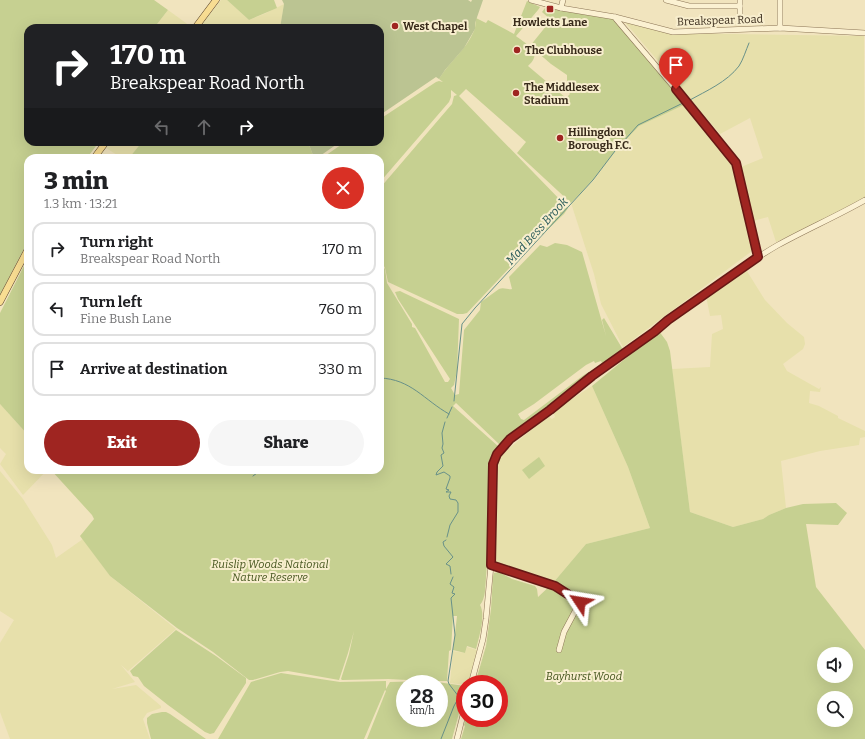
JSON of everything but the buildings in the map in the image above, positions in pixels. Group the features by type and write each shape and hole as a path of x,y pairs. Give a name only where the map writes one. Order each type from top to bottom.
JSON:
{"main road":[{"path":"198,24 216,0"},
{"path":"0,302 24,257"}],"street":[{"name":"Breakspear Road","path":"531,0 561,8 615,17 673,32 780,28 865,33"},
{"path":"561,8 563,0"},
{"path":"666,0 689,6 740,6"},
{"path":"740,0 740,16"},
{"path":"780,0 780,28"},
{"path":"615,17 736,163 758,257"},
{"path":"473,675 483,639 486,619 491,565 492,476 494,461 499,452 510,439 550,410 592,376 643,340 673,316 758,257 800,232 865,200"},
{"path":"491,565 555,586 580,602 564,632 559,650"},
{"path":"457,739 460,727"}],"shaded area":[{"path":"221,0 227,0 249,20 284,4 281,24 202,24"},
{"path":"168,10 187,24 157,24"},
{"path":"624,21 671,33 864,36 865,198 848,208 776,242 768,217 753,221 741,167 763,158 750,118 720,134"},
{"path":"686,104 730,158 735,168 752,251 623,347 601,304 594,274 571,203 594,180 615,151 639,126"},
{"path":"108,146 139,146 132,154 116,154 106,148"},
{"path":"745,268 765,300 787,323 804,337 805,344 803,349 783,364 787,371 819,389 821,387 820,392 810,391 809,403 819,406 838,416 838,418 865,431 865,437 860,438 859,445 820,451 781,461 786,508 763,519 733,527 690,512 672,369 710,367 712,334 723,329 721,315 710,316 706,296"},
{"path":"592,386 628,467 650,528 586,544 553,583 493,563 497,466 501,455 548,416 552,419 555,417 553,411"},
{"path":"0,404 24,431 24,474 43,474 23,495 0,464 6,454 0,448"},
{"path":"0,471 23,499 52,545 56,558 83,539 110,576 176,629 128,671 121,665 135,682 112,689 136,685 161,706 161,708 147,713 143,719 150,739 10,739 0,712 0,643 14,620 0,611"},
{"path":"467,647 477,650 470,675 456,675 456,684 450,683 453,651 465,653"}],"green space":[{"path":"0,0 154,0 168,10 157,24 24,24 24,146 96,146 90,154 24,154 24,249 0,295"},
{"path":"227,0 274,0 277,8 249,20"},
{"path":"282,0 468,0 471,2 472,0 483,0 475,23 475,29 464,48 439,79 436,77 384,112 384,24 281,24 284,4"},
{"path":"527,1 540,7 516,36 533,51 534,58 528,66 566,98 570,94 567,90 567,75 551,64 530,46 551,20 542,12 545,8 612,18 686,104 639,126 616,150 593,180 571,203 517,153 526,142 466,89 459,96 568,208 564,214 531,245 467,313 457,314 388,282 384,266 384,183 452,104 454,96 457,95 451,90 449,102 384,177 384,154 328,154 339,146 384,146 384,116 436,82 443,82 439,79 471,38 475,29 476,18 486,23 488,20 514,34"},
{"path":"139,146 310,146 312,154 132,154"},
{"path":"310,146 334,146 323,154 312,154"},
{"name":"Ruislip Woods National Nature Reserve","path":"555,243 567,245 582,252 606,336 602,320 604,318 625,353 500,445 456,403 453,406 499,447 491,463 489,480 490,516 485,589 480,605 482,609 482,620 480,632 476,649 467,646 465,653 453,650 457,616 453,616 451,650 449,651 447,675 396,675 396,679 342,680 341,679 354,631 339,680 288,671 249,680 213,652 177,628 110,576 80,536 94,519 55,474 384,474 384,268 387,283 412,324 412,327 415,328 445,382 448,382 450,379 398,299 395,292 400,291 459,319 457,371 454,385 451,388 455,395 459,394 464,330 480,310 481,302 499,289 512,289 509,277 540,245 547,247","holes":["594,361 595,363 601,361 602,363 598,367 581,377 524,420 521,419 518,414 534,404 586,365"]},
{"path":"24,266 24,431 0,404 0,313"},
{"name":"Bayhurst Wood","path":"659,331 667,342 670,351 690,512 733,527 763,519 786,508 803,504 836,503 847,513 838,525 806,524 816,587 865,650 865,739 461,739 465,727 508,727 508,675 478,675 486,646 494,573 499,572 512,579 535,586 538,597 553,583 586,544 650,528 628,467 592,386"},
{"path":"539,457 545,466 529,479 522,470"},
{"path":"176,630 246,678 246,683 214,733 210,734 205,732 168,705 144,686 138,677 133,676 130,671"},
{"name":"Ruislip Woods National Nature Reserve","path":"281,673 340,682 386,681 386,689 390,682 396,682 396,727 448,727 448,684 456,685 456,724 452,739 367,739 386,691 385,690 364,739 218,739 251,682"},
{"path":"162,712 170,714 206,739 151,739 147,718 152,714"}],"waterway":[{"name":"Mad Bess Brook","path":"690,100 729,77 739,66 749,43"},
{"name":"Mad Bess Brook","path":"454,401 462,324 593,180 615,151 638,125 683,103"},
{"path":"384,378 391,379 409,386 449,414"},
{"name":"Mad Bess Brook","path":"447,418 452,407"},
{"name":"Mad Bess Brook","path":"445,422 442,433 442,448 444,453 441,455 443,466 436,475 444,472 450,476 446,489 449,490 446,492 451,492 449,496 450,499 456,500 458,503 458,512 450,525 447,537"},
{"name":"Mad Bess Brook","path":"446,540 443,542 444,546 453,557 446,564 450,566 451,574"},
{"name":"Mad Bess Brook","path":"441,739 459,697 448,681 455,635 451,598 455,594 452,593 454,587 450,584 453,577"}],"place":[{"name":"Howletts Lane","path":"550,9"},
{"name":"West Chapel","path":"395,26"},
{"name":"The Clubhouse","path":"517,50"},
{"name":"The Middlesex Stadium","path":"516,93"},
{"name":"Hillingdon Borough F.C.","path":"560,138"}],"route":[{"path":"580,602 555,586 491,565 492,476 494,458 510,439 550,410 592,376 633,348 668,320 758,257 736,163 732,156 676,89"}]}
